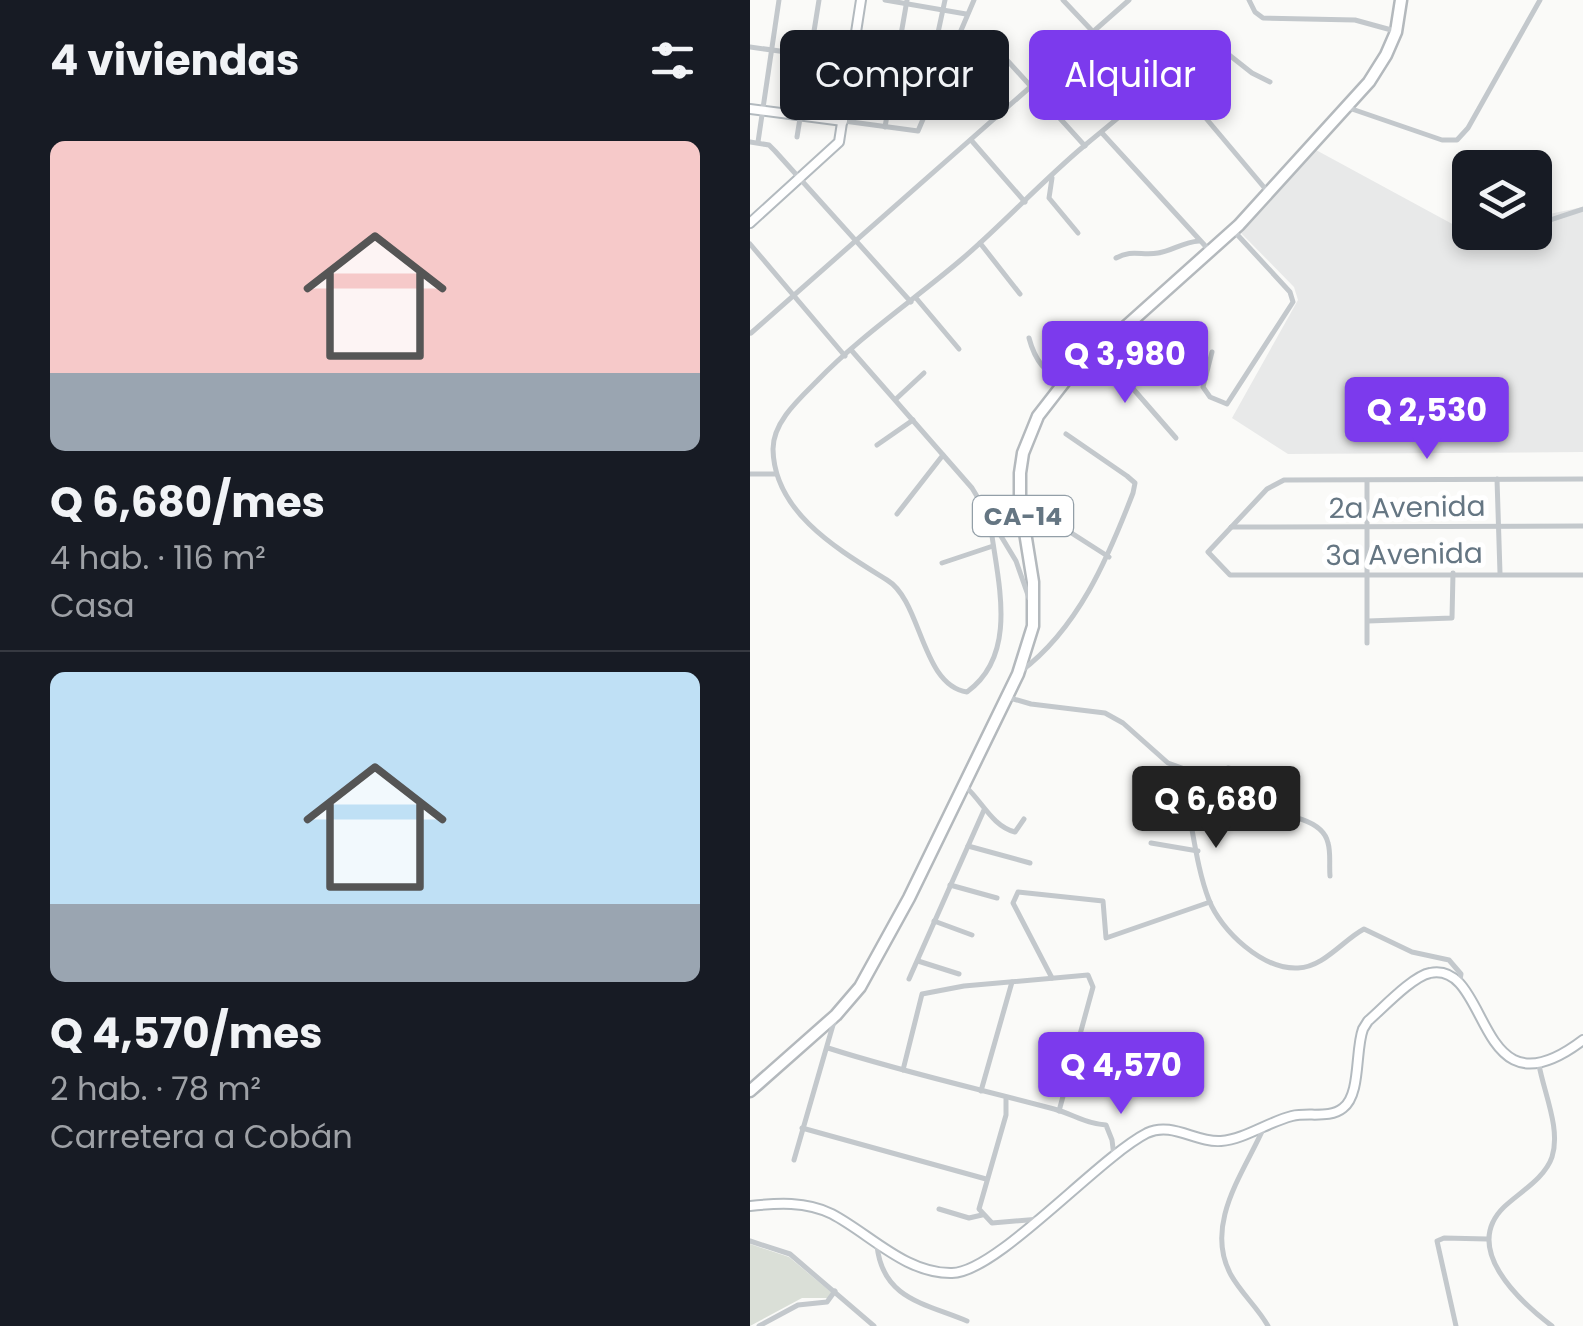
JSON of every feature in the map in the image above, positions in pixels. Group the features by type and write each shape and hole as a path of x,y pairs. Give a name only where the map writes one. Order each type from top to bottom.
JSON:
{"highway":[{"name":"CA-14","path":"750,1091 836,1016 873,967 1018,674 1029,644 1033,582 1020,500 1023,454 1047,402 1066,380 1233,230 1346,108 1380,66 1396,32 1401,0"}],"street":[{"path":"779,0 764,112 754,142 769,145 802,178 854,241 959,349"},
{"path":"815,30 819,0"},
{"path":"857,30 861,0"},
{"path":"885,0 967,14"},
{"path":"939,30 945,0"},
{"path":"961,30 974,0"},
{"path":"1062,0 1090,30"},
{"path":"1094,30 1129,0"},
{"path":"1249,0 1262,18 1355,20 1396,32"},
{"path":"1346,108 1442,140 1457,140 1468,128 1540,0"},
{"path":"902,30 907,1"},
{"path":"750,47 780,51"},
{"path":"1231,58 1270,82"},
{"path":"1009,62 1029,84"},
{"path":"751,332 1029,90"},
{"path":"750,109 780,114"},
{"path":"797,138 801,120"},
{"path":"835,120 918,130 923,120"},
{"path":"885,127 886,120"},
{"path":"1062,120 1085,146"},
{"path":"990,521 1002,630 981,680 967,692 960,692 950,685 926,648 902,590 810,524 789,503 776,474 776,432 819,379 980,244 1117,120"},
{"path":"1207,120 1268,192"},
{"path":"750,223 839,142 843,121"},
{"path":"1102,133 1210,252"},
{"path":"970,140 1025,202"},
{"path":"1052,176 1049,198 1078,233"},
{"path":"1552,220 1583,209"},
{"path":"1212,352 1203,387 1210,396 1226,404 1293,305 1290,292 1233,230"},
{"path":"1116,258 1128,252 1160,253 1175,245 1200,241"},
{"path":"750,244 846,356"},
{"path":"980,244 1020,294"},
{"path":"1028,338 1050,376 1066,380"},
{"path":"852,350 972,488 1016,561 1032,612"},
{"path":"1099,350 1176,438"},
{"path":"896,399 924,373"},
{"path":"877,444 912,420"},
{"path":"1018,674 1044,652 1079,608 1108,557 1135,483 1066,434"},
{"path":"896,514 943,455"},
{"path":"750,474 776,474"},
{"path":"1498,479 1500,572"},
{"path":"1231,528 1275,482 1583,479"},
{"path":"1368,481 1368,643"},
{"path":"1020,500 1108,557"},
{"name":"2a Avenida","path":"1231,528 1583,526"},
{"name":"3a Avenida","path":"1231,528 1208,552 1226,573 1583,575"},
{"path":"942,562 993,546"},
{"path":"1368,622 1452,618 1453,573"},
{"path":"1007,697 1031,704 1106,713 1174,766 1209,778 1228,768 1242,771 1257,791 1290,792"},
{"path":"965,786 984,810 1013,832 1024,819"},
{"path":"1330,876 1328,841 1323,832 1296,818 1232,807 1204,787 1188,802 1210,902 1258,955 1279,966 1300,968 1322,960 1364,929 1412,952 1448,960 1461,974 1459,985"},
{"path":"909,978 984,810"},
{"path":"1151,843 1198,851"},
{"path":"968,846 1030,864"},
{"path":"950,885 997,898"},
{"path":"1052,978 1013,903 1018,892 1103,900 1106,938 1210,902"},
{"path":"934,921 972,936"},
{"path":"918,961 959,974"},
{"path":"750,1206 803,1204 831,1214 877,1246 931,1271 958,1274 983,1262 1041,1219 1078,1184 1148,1132 1187,1133 1226,1141 1295,1114 1343,1109 1353,1096 1359,1039 1368,1020 1427,973 1444,974 1459,985 1506,1055 1522,1064 1539,1065 1554,1060 1583,1040"},
{"path":"902,1070 922,994 1088,974 1093,986 1059,1111"},
{"path":"981,1091 1012,982"},
{"path":"794,1160 836,1016"},
{"path":"828,1048 1059,1111 1089,1124 1106,1125 1114,1156"},
{"path":"1539,1065 1555,1133 1552,1156 1548,1166 1502,1209 1486,1239 1488,1252 1508,1282 1552,1326"},
{"path":"1006,1099 1006,1115 980,1198 982,1215 992,1224 1041,1219"},
{"path":"1266,1124 1226,1205 1224,1257 1230,1274 1268,1326"},
{"path":"802,1128 986,1179"},
{"path":"939,1208 969,1218 982,1215"},
{"path":"1456,1326 1437,1241 1486,1239"},
{"path":"750,1241 790,1254 874,1326"},
{"path":"877,1246 880,1266 891,1285 967,1321"},
{"path":"759,1326 798,1305 827,1302 835,1291"}],"shaded area":[{"path":"1316,150 1452,224 1452,250 1552,250 1552,213 1583,207 1583,452 1288,454 1232,418 1298,300 1294,287 1239,231"},
{"path":"750,1244 789,1257 832,1293 829,1298 802,1298 750,1326"}]}
